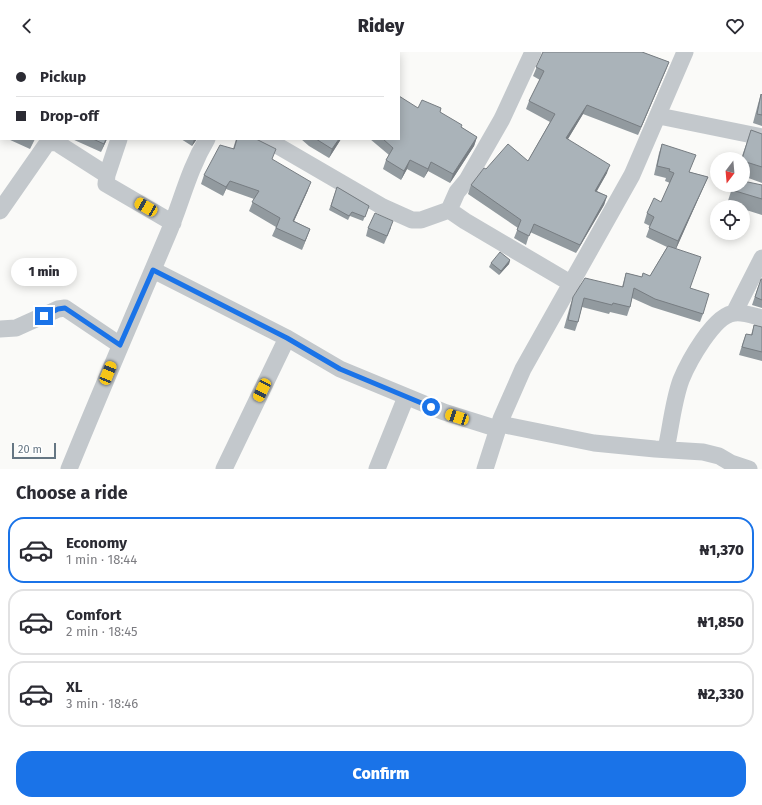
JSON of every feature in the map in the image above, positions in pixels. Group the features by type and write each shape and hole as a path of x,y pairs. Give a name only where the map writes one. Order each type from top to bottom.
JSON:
{"street":[{"path":"268,140 383,207 412,220 420,220 449,210 457,192 467,180 502,119 533,52"},
{"path":"485,469 499,426 523,369 632,175 659,116 685,52"},
{"path":"659,116 762,137"},
{"path":"119,140 107,175 106,184 173,223"},
{"path":"69,469 120,345 173,223 190,171 206,140"},
{"path":"0,211 48,142 57,143 107,175"},
{"path":"449,210 572,284"},
{"path":"734,313 762,258"},
{"path":"153,270 287,338 340,369 444,412 499,426 594,443 704,452 719,456 731,464 749,469"},
{"path":"0,329 16,328 58,309 65,308 120,345"},
{"path":"666,449 681,381 696,351 715,324 726,316 734,313 762,318"},
{"path":"224,469 287,338"},
{"path":"377,469 406,396"}],"building":[{"path":"543,52 642,52 669,62 641,127 587,105 566,138 610,165 595,191 607,196 580,245 534,224 529,236 517,230 521,220 471,185 484,168 486,169 508,144 528,161 555,114 529,101 544,71 536,67"},
{"path":"761,94 762,95 762,115 757,114"},
{"path":"400,97 418,108 422,100 441,108 440,112 462,125 461,127 477,137 453,174 431,162 428,169 410,160 404,171 386,160 393,148 384,140 400,140"},
{"path":"751,130 762,134 762,167 750,163 750,152 744,152"},
{"path":"95,140 106,140 104,144"},
{"path":"237,140 258,140 276,149 272,159 311,182 293,221 310,229 305,241 276,228 280,218 252,202 259,191 230,181 226,187 204,175 220,145 234,149"},
{"path":"318,140 338,140 332,149"},
{"path":"662,144 696,155 689,172 708,177 678,241 649,228 654,217 647,213 654,198 661,202 674,173 669,171 670,169 657,166"},
{"path":"750,182 762,185 762,199 739,192 750,192"},
{"path":"337,187 369,206 365,217 352,212 349,216 331,206"},
{"path":"375,213 393,221 387,236 368,228"},
{"path":"668,246 701,257 690,288 709,294 703,314 655,299 634,288 630,307 613,303 612,305 584,298 578,322 568,320 573,297 585,278 623,287 626,273 642,277 643,273 650,276"},
{"path":"500,252 510,260 501,271 491,263"},
{"path":"762,279 762,300 755,297"},
{"path":"754,325 762,327 762,352 742,347 746,334 752,335"}],"route":[{"path":"44,316 58,309 65,308 120,345 153,270 287,338 340,369 431,407"}]}
